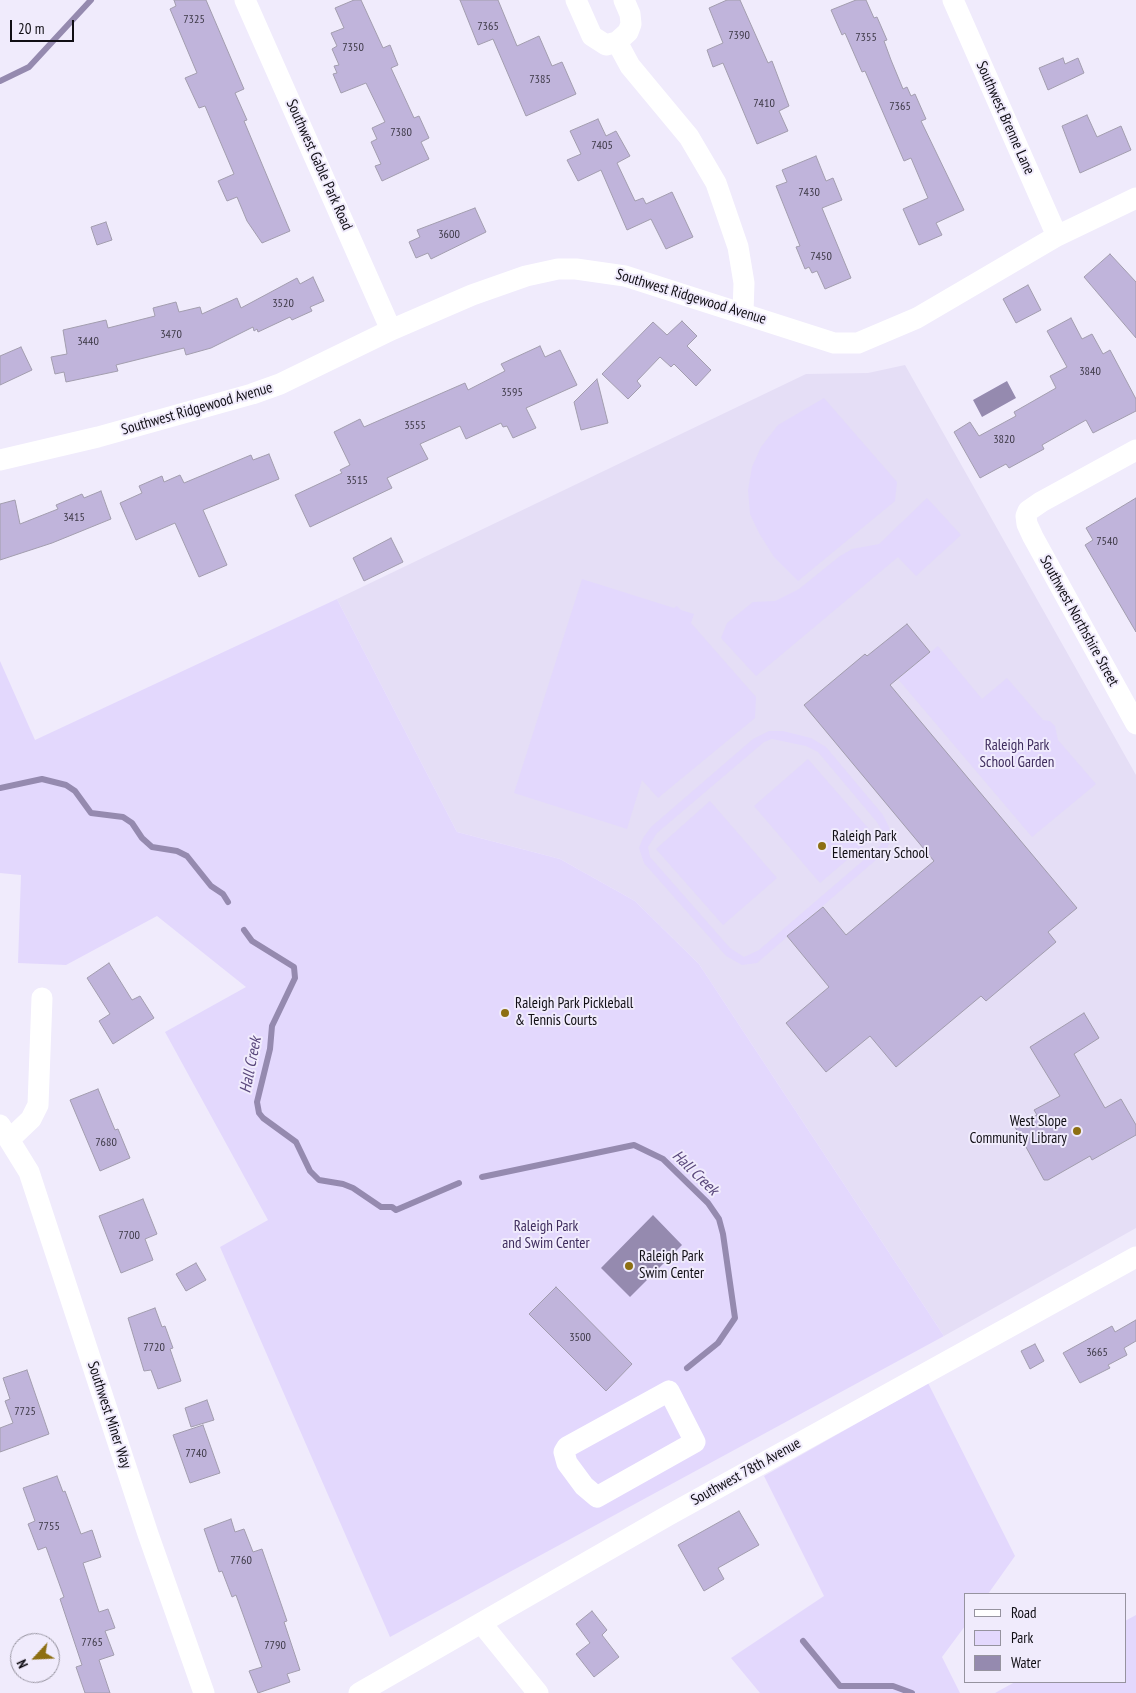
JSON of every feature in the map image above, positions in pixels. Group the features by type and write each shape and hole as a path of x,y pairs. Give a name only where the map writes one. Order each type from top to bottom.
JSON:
{"street":[{"name":"Southwest Gable Park Road","path":"245,0 391,330"},
{"path":"576,0 592,36 598,42 606,45 617,42 628,32 631,24 624,0"},
{"name":"Southwest Brenne Lane","path":"953,0 1056,236"},
{"path":"617,42 630,66 689,137 716,183 738,247 744,283 743,312"},
{"name":"Southwest Ridgewood Avenue","path":"0,460 89,439 252,394 280,384 391,330 472,295 526,276 558,269 576,268 624,276 743,312 834,343 858,343 917,318 1056,236 1136,198"},
{"name":"Southwest Northshire Street","path":"1136,450 1041,502 1028,511 1026,516 1027,524 1033,537 1136,724"},
{"name":"Southwest Miner Way","path":"42,998 38,1104 31,1119 5,1132 22,1159 32,1181 148,1534 204,1693"},
{"name":"Southwest 78th Avenue","path":"359,1693 662,1520 1136,1257"},
{"path":"669,1391 695,1442 597,1497 584,1486 567,1463 564,1452 567,1447 669,1391"},
{"path":"482,1624 538,1693"}],"shaded area":[{"name":"Raleigh Park Elementary School","path":"905,365 1136,775 1136,1228 944,1336 699,964 635,901 560,859 457,832 337,599 806,374 868,373"}],"green space":[{"path":"824,398 897,482 895,501 798,581 774,557 759,533 750,514 748,490 752,467 761,447 778,425"},
{"path":"927,498 961,535 916,576 898,557 756,676 721,638 727,623 753,602 775,601 799,589 840,556 852,549 879,544"},
{"path":"582,579 674,608 677,606 681,610 694,614 691,623 756,697 755,718 658,798 642,780 627,829 514,793"},
{"name":"Raleigh Park and Swim Center","path":"337,599 457,832 560,859 635,901 699,964 944,1336 390,1637 220,1247 268,1220 165,1032 246,987 157,916 66,965 18,963 21,875 0,873 0,661 35,740"},
{"name":"Raleigh Park School Garden","path":"938,646 982,699 1007,678 1043,720 1050,721 1055,726 1058,740 1096,784 1032,837 898,679"},
{"path":"769,731 783,731 811,738 826,747 883,815 889,827 891,840 885,852 757,963 742,965 726,956 644,863 639,848 651,827 753,739","holes":["772,739 806,746 818,752 876,821 880,827 882,840 880,846 759,950 744,957 730,948 650,857 648,847 657,833 764,742"]},
{"path":"808,759 875,836 820,883 754,806"},
{"path":"710,801 777,878 723,925 656,849"},
{"path":"928,1383 1015,1556 989,1593 964,1593 964,1627 942,1657 960,1693 760,1693 731,1658 824,1596 764,1476"},
{"path":"1136,1615 1136,1693 995,1693 1013,1683 1126,1683 1126,1620"}],"water":[{"path":"1007,381 1016,398 982,417 973,400"},
{"path":"653,1215 682,1245 630,1297 601,1268"}],"building":[{"path":"174,0 206,0 244,89 235,93 247,120 244,121 290,231 262,243 247,221 237,197 227,201 218,181 234,174 205,106 199,108 185,78 197,73 170,9 176,6"},
{"path":"354,0 361,0 383,48 390,45 398,65 391,68 414,118 419,116 429,138 421,142 429,159 382,181 375,166 381,164 371,142 377,139 372,128 385,122 366,83 341,93 333,74 337,73 334,66 339,65 332,49 337,46 331,33 344,28 335,8"},
{"path":"460,0 498,0 517,46 539,36 552,66 562,62 576,94 526,116 493,39 478,45"},
{"path":"727,0 740,0 768,63 772,61 789,106 779,111 788,131 757,144 723,63 713,67 707,50 723,43 709,8"},
{"path":"856,0 866,0 874,18 877,17 887,40 884,41 903,89 907,87 911,96 915,94 926,119 921,121 964,210 936,223 942,235 919,245 903,209 928,198 911,158 904,161 865,71 862,72 845,33 842,35 831,10"},
{"path":"1063,58 1065,64 1078,58 1084,73 1048,90 1039,68"},
{"path":"1087,115 1097,137 1121,126 1131,150 1080,173 1062,126"},
{"path":"598,119 606,136 616,131 630,156 617,163 635,201 643,198 646,204 672,192 693,237 666,249 651,219 627,230 601,170 578,181 567,160 581,154 570,131"},
{"path":"816,156 826,181 833,178 842,200 822,208 851,278 825,289 817,271 812,273 809,267 805,269 796,247 800,246 776,186 787,182 782,170"},
{"path":"475,208 486,232 431,259 428,253 416,258 409,242 420,237 417,230"},
{"path":"106,222 112,240 97,245 91,227"},
{"path":"1110,254 1136,282 1136,338 1084,277"},
{"path":"313,277 324,301 310,307 312,311 292,320 290,317 258,332 257,329 254,331 253,327 211,348 186,355 184,348 116,365 118,371 66,382 64,372 55,374 51,357 67,354 63,330 106,320 108,328 155,316 153,308 176,302 179,312 200,307 202,314 237,298 241,308 297,278 300,284"},
{"path":"1028,285 1041,310 1016,323 1003,299"},
{"path":"1071,318 1082,339 1092,334 1103,354 1110,350 1136,399 1136,411 1093,433 1086,420 1042,445 1044,449 1009,468 1006,464 980,478 954,432 970,422 979,436 1016,416 1014,412 1056,388 1050,376 1067,367 1047,331"},
{"path":"682,321 697,336 687,346 711,370 696,386 674,364 671,367 660,357 637,381 641,386 628,399 602,374 653,322 667,335"},
{"path":"540,346 545,357 560,350 577,385 526,408 536,428 513,438 507,426 503,427 501,423 466,439 460,426 420,444 428,459 387,478 392,488 310,527 295,495 342,473 340,470 350,465 334,432 360,419 364,427 465,383 468,390 505,371 501,364"},
{"path":"21,347 32,370 0,385 0,356"},
{"path":"597,379 608,423 581,430 574,402"},
{"path":"269,454 279,479 203,510 227,565 199,577 175,523 136,540 120,503 142,493 139,486 162,476 164,482 180,475 184,483 251,455 253,460"},
{"path":"101,491 111,519 52,543 0,560 0,504 15,500 20,524 58,509 56,505 82,494 84,498"},
{"path":"1136,498 1136,632 1085,545 1093,540 1086,528"},
{"path":"391,538 403,562 364,581 353,558"},
{"name":"Raleigh Park Elementary School","path":"907,624 930,652 890,685 1077,908 1048,932 1056,942 986,1001 981,996 896,1067 870,1036 826,1072 786,1023 829,987 787,936 823,907 846,935 934,861 804,705 865,654 867,656"},
{"path":"109,963 132,1000 140,996 154,1018 113,1044 99,1021 110,1014 87,978"},
{"name":"West Slope Community Library","path":"1084,1013 1099,1038 1074,1054 1105,1108 1121,1099 1136,1125 1136,1135 1092,1160 1090,1156 1048,1180 1044,1180 1015,1127 1037,1115 1034,1110 1060,1096 1030,1047"},
{"path":"98,1089 115,1130 118,1129 130,1158 100,1171 70,1100"},
{"path":"143,1199 157,1234 145,1239 153,1260 121,1273 99,1216"},
{"path":"196,1263 206,1280 186,1291 176,1274"},
{"path":"556,1287 632,1364 606,1391 529,1314"},
{"path":"155,1308 162,1327 165,1326 173,1348 170,1349 181,1381 158,1389 151,1370 144,1371 128,1318"},
{"path":"1136,1320 1136,1341 1124,1348 1127,1355 1108,1365 1110,1368 1080,1383 1063,1353 1112,1326 1115,1332"},
{"path":"1035,1344 1044,1361 1030,1369 1021,1351"},
{"path":"27,1370 49,1434 0,1452 0,1428 13,1423 5,1401 10,1399 3,1378"},
{"path":"207,1400 214,1420 191,1427 185,1408"},
{"path":"203,1425 220,1473 190,1483 173,1435"},
{"path":"57,1476 63,1492 65,1491 81,1534 92,1530 101,1557 83,1563 99,1612 108,1609 115,1628 105,1631 114,1655 99,1660 110,1693 85,1693 76,1667 82,1665 60,1599 64,1597 46,1547 38,1550 28,1524 35,1521 23,1488"},
{"path":"739,1511 759,1545 718,1568 724,1579 704,1591 678,1545"},
{"path":"231,1519 235,1532 244,1529 253,1552 262,1549 287,1621 284,1622 300,1670 287,1674 290,1682 258,1693 249,1671 262,1667 236,1595 232,1597 222,1571 219,1572 204,1529"},
{"path":"592,1611 607,1630 602,1635 619,1657 594,1677 576,1654 590,1643 576,1624"}],"waterway":[{"path":"0,81 29,67 91,0"},
{"name":"Hall Creek","path":"0,788 42,779 66,785 75,791 91,813 123,817 132,823 142,838 152,847 177,851 187,856 211,886 223,894 228,902"},
{"name":"Hall Creek","path":"244,930 252,941 294,967 295,978 272,1026 270,1049 257,1102 259,1113 263,1118 296,1142 310,1171 319,1180 343,1184 353,1188 381,1207 392,1207 396,1210 459,1183"},
{"name":"Hall Creek","path":"482,1177 634,1145 663,1159 708,1203 719,1219 723,1234 735,1318 718,1343 687,1368"},
{"name":"Hall Creek","path":"803,1641 840,1686 893,1686 912,1693"}],"place":[{"name":"Raleigh Park Elementary School","path":"822,846"},
{"name":"Raleigh Park Pickleball & Tennis Courts","path":"505,1013"},
{"name":"West Slope Community Library","path":"1077,1131"},
{"name":"Raleigh Park Swim Center","path":"629,1266"}]}
